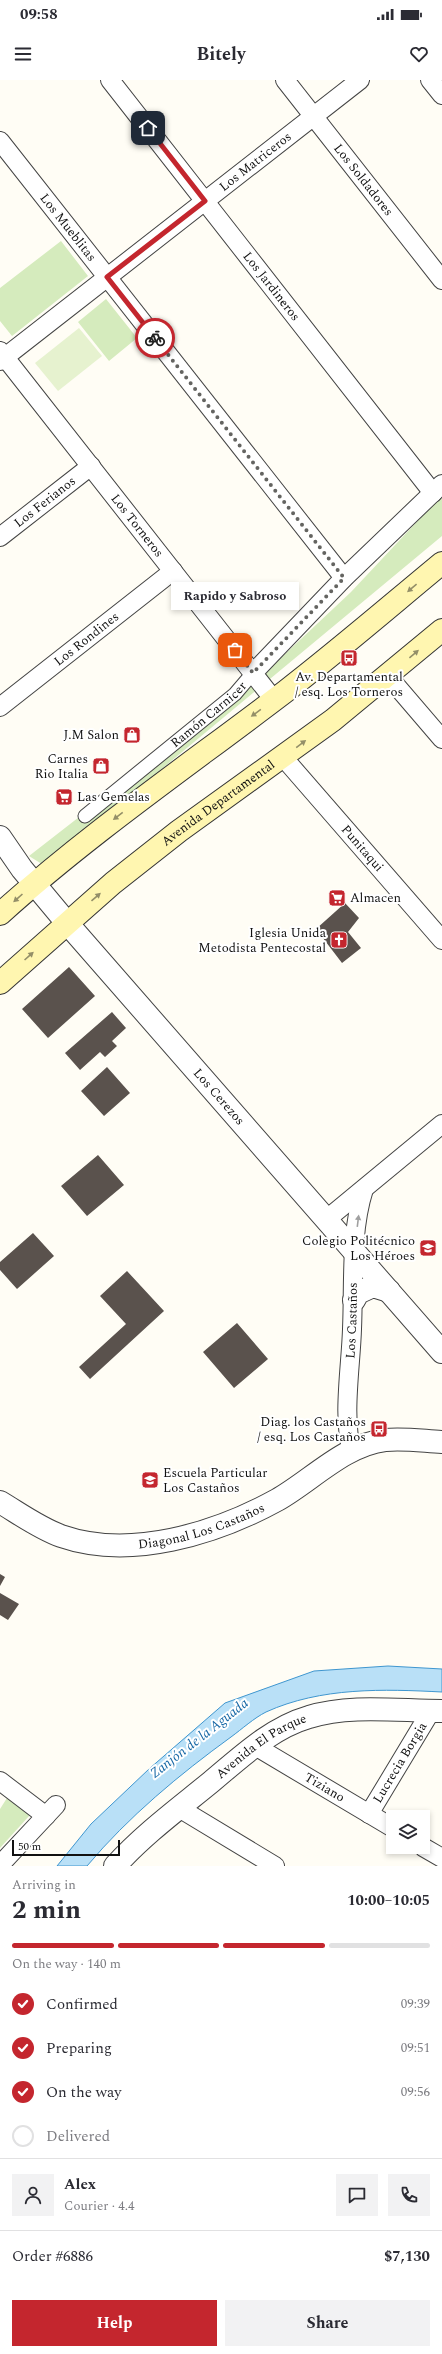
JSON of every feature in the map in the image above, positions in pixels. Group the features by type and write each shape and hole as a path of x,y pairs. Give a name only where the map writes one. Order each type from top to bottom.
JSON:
{"main road":[{"path":"0,914 34,883 164,780 274,700 442,563"},
{"name":"Avenida Departamental","path":"0,983 113,883 178,831 283,757 388,676 442,630"}],"street":[{"name":"Los Jardineros","path":"110,80 205,201 438,489"},
{"name":"Los Soldadores","path":"285,80 442,280"},
{"name":"Los Matriceros","path":"2,356 107,277 360,80"},
{"path":"430,80 442,94"},
{"name":"Los Mueblitas","path":"0,141 344,578"},
{"name":"Los Torneros","path":"2,356 91,466 274,700"},
{"name":"Los Ferianos","path":"0,537 91,466"},
{"name":"Ramón Carnicer","path":"85,816 235,694 253,673 344,578 438,489"},
{"name":"Los Rondines","path":"0,707 173,571"},
{"path":"388,676 442,739"},
{"name":"Punitaqui","path":"283,757 442,940"},
{"name":"Los Cerezos","path":"0,837 34,883 67,923 442,1352"},
{"path":"327,1219 442,1124"},
{"name":"Los Castaños","path":"352,1452 348,1428 355,1253 360,1206 364,1189"},
{"path":"354,1300 358,1293 365,1288 373,1286 389,1291"},
{"name":"Diagonal Los Castaños","path":"0,1502 47,1529 78,1541 111,1545 142,1543 196,1532 256,1510 284,1496 352,1452 384,1440 442,1442"},
{"name":"Avenida El Parque","path":"115,1866 141,1839 179,1808 256,1746 288,1725 326,1713 354,1711 437,1711"},
{"name":"Lucrecia Borgia","path":"370,1814 437,1711"},
{"name":"Tiziano","path":"256,1746 386,1824"},
{"path":"0,1782 51,1810 0,1865"},
{"path":"179,1808 275,1866"},
{"path":"430,1850 442,1858"}],"green space":[{"path":"61,241 88,276 12,336 0,321 0,288"},
{"path":"106,299 137,338 109,361 78,322"},
{"path":"79,328 102,356 58,391 35,363"},
{"path":"442,495 442,536 45,866 29,856 268,670 351,592"},
{"path":"7,1798 30,1815 0,1848 0,1809"}],"water":[{"name":"Zanjón de la Aguada","path":"388,1666 442,1669 442,1692 375,1690 331,1694 287,1704 266,1712 212,1751 155,1797 120,1830 87,1866 57,1866 91,1824 149,1769 225,1703 314,1671"}],"building":[{"name":"Iglesia Unida Metodista Pentecostal","path":"345,903 359,918 348,932 361,948 342,963 316,929"},
{"path":"69,967 95,996 48,1038 22,1009"},
{"path":"112,1012 126,1028 112,1041 117,1046 105,1057 100,1052 80,1070 65,1053"},
{"path":"107,1067 130,1093 104,1116 81,1091"},
{"path":"98,1155 124,1185 87,1216 61,1186"},
{"path":"33,1233 54,1256 17,1289 0,1270 0,1262"},
{"path":"127,1271 164,1311 90,1379 79,1367 126,1324 100,1296"},
{"path":"237,1323 268,1359 234,1388 203,1352"},
{"path":"0,1574 5,1577 0,1586"},
{"path":"0,1593 19,1604 8,1620 0,1615"}],"way so far":[{"path":"155,338 344,578 253,673 235,650"}],"place":[{"name":"Rapido y Sabroso","path":"235,650"},
{"name":"Av. Departamental / esq. Los Torneros","path":"349,658"},
{"name":"J.M Salon","path":"132,735"},
{"name":"Carnes Rio Italia","path":"101,766"},
{"name":"Las Gemelas","path":"64,797"},
{"name":"Almacen","path":"337,898"},
{"name":"Iglesia Unida Metodista Pentecostal","path":"339,940"},
{"name":"Colegio Politécnico Los Héroes","path":"428,1248"},
{"name":"Diag. los Castaños / esq. Los Castaños","path":"379,1429"},
{"name":"Escuela Particular Los Castaños","path":"150,1480"}],"route":[{"path":"148,128 205,201 107,277 155,338"}]}
